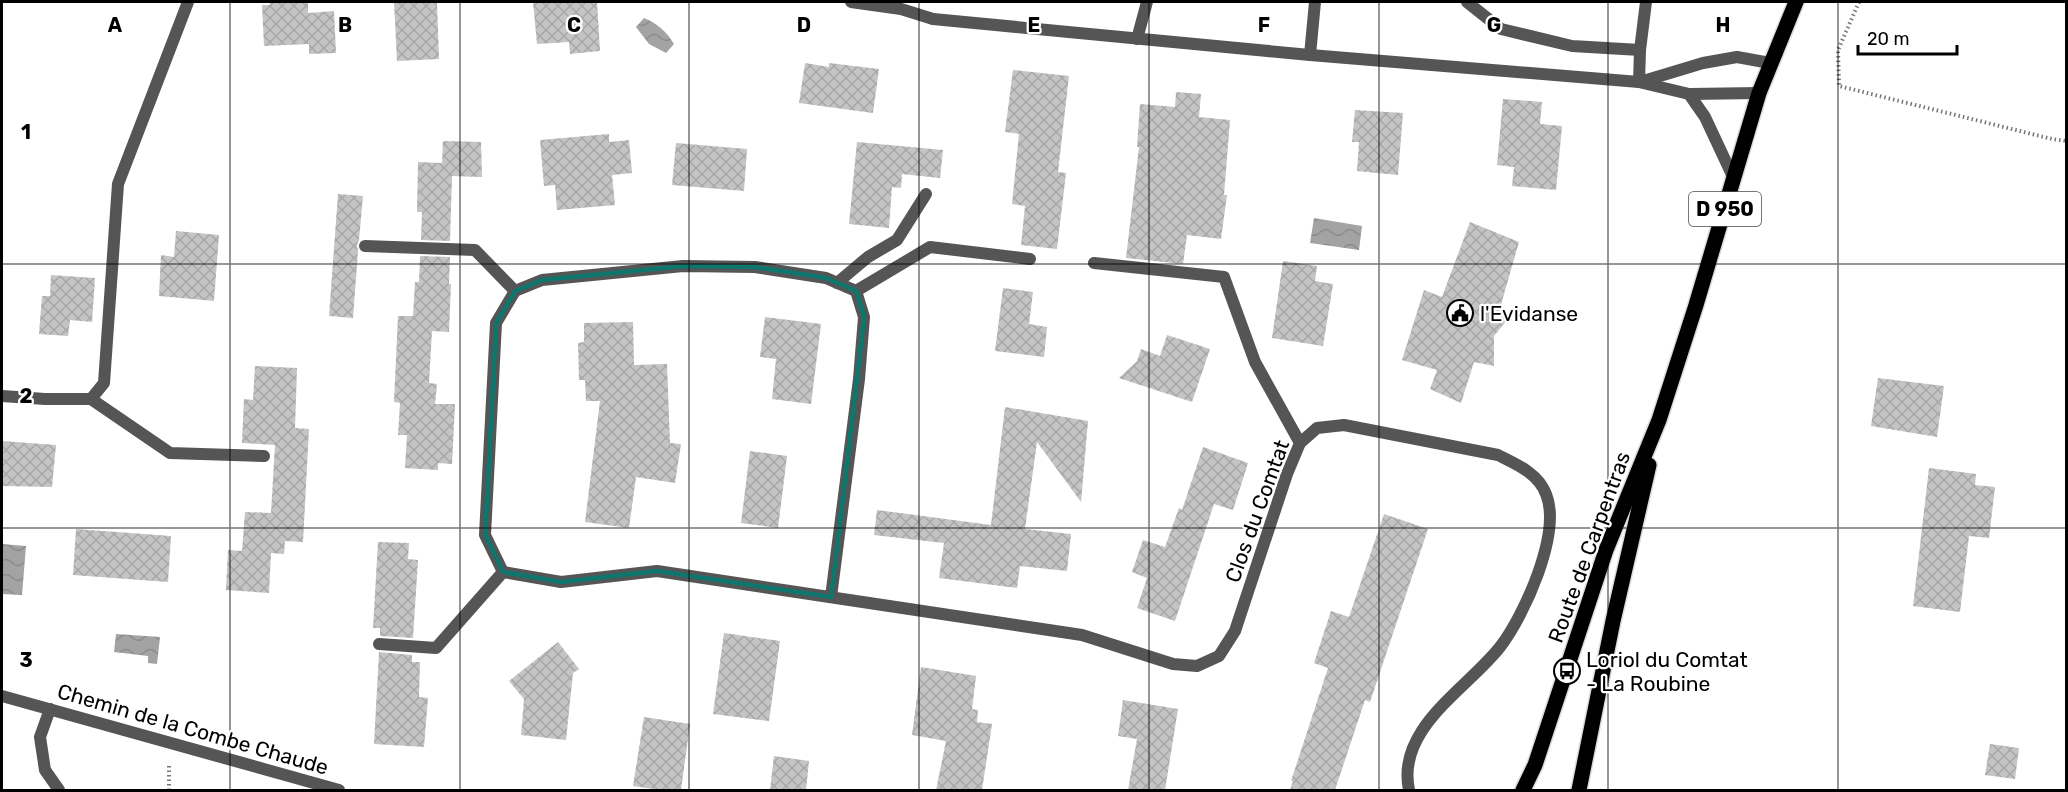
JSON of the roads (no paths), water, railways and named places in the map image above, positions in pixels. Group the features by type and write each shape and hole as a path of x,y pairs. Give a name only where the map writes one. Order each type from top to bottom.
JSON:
{"main road":[{"name":"Route de Carpentras","path":"1579,790 1613,621 1659,420 1759,93 1796,2"},
{"name":"Route de Carpentras","path":"1523,790 1535,765 1606,550 1659,420"}],"street":[{"path":"90,399 104,383 118,184 188,2"},
{"path":"851,2 902,9 933,20 1310,55 1639,82 1689,94 1759,93"},
{"path":"1137,39 1147,2"},
{"path":"1310,55 1315,2"},
{"path":"1467,2 1501,29 1572,46 1640,51"},
{"path":"1639,82 1646,2"},
{"path":"1639,82 1702,63 1737,57 1770,63"},
{"path":"1689,94 1705,117 1734,179"},
{"path":"837,283 868,257 897,240 926,194"},
{"path":"365,246 475,250 515,291"},
{"path":"856,291 930,247 1030,259"},
{"path":"1094,263 1224,277 1255,362 1300,443"},
{"path":"379,644 436,648 502,572 485,534 496,323 515,291 542,280 683,266 755,267 826,278 856,291"},
{"path":"831,597 859,379 864,317 856,291"},
{"path":"2,396 90,399 170,453 264,456"},
{"name":"Clos du Comtat","path":"502,572 561,582 657,571 1082,635 1173,664 1197,666 1219,656 1235,631 1287,474 1300,443 1317,428 1344,424 1497,455 1533,474 1546,494 1549,517 1546,545 1537,578 1522,615 1500,647 1436,712 1416,739 1408,765 1409,790"},
{"name":"Chemin de la Combe Chaude","path":"2,696 339,790"},
{"path":"50,709 40,737 45,770 59,790"}],"water":[{"path":"644,18 661,28 674,44 666,53 649,44 636,27"},
{"path":"1314,218 1362,226 1359,250 1310,243"},
{"path":"2,544 26,546 22,595 2,594"},
{"path":"116,634 160,637 157,664 148,663 148,656 114,652"}],"place":[{"name":"l'Evidanse","path":"1460,313"},
{"name":"Loriol du Comtat - La Roubine","path":"1567,671"}]}
